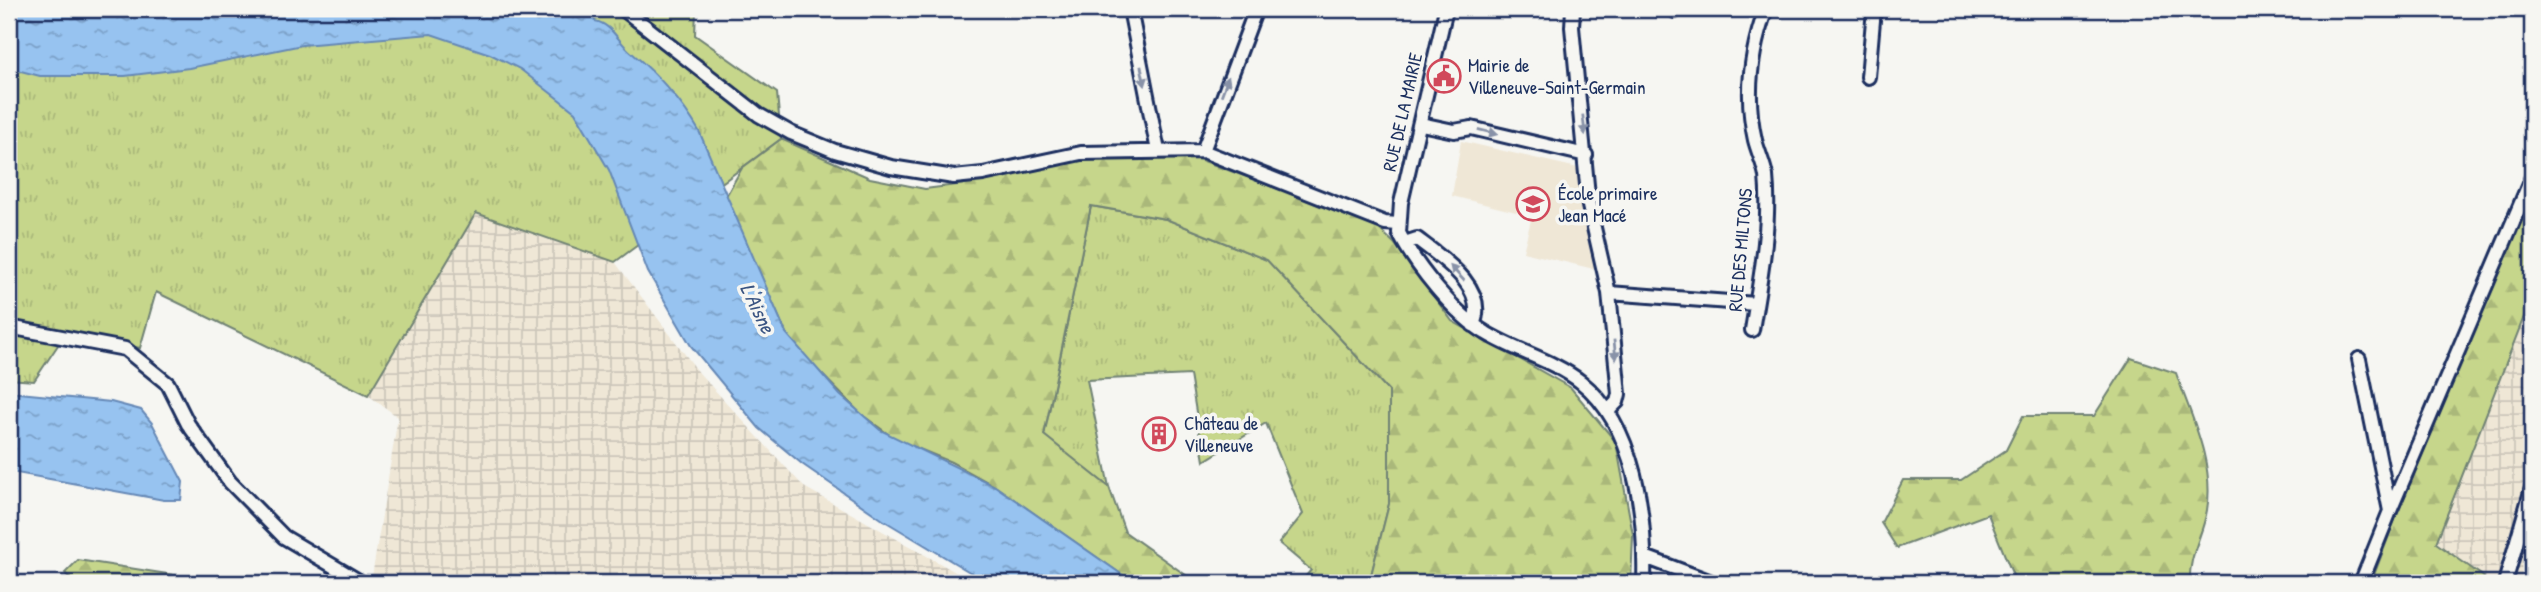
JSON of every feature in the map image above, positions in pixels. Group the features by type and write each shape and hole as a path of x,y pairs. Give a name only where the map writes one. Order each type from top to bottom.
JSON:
{"street":[{"path":"623,9 759,115 791,133 835,151 891,167 954,177 983,174 1060,155 1203,151 1385,223 1398,224 1407,242 1454,307 1473,325 1579,380 1608,411 1622,433 1631,467 1644,556 1644,583"},
{"path":"1130,9 1158,152"},
{"path":"1203,151 1256,9"},
{"name":"RUE DE LA MAIRIE","path":"1398,224 1446,9"},
{"path":"1570,9 1589,206 1609,293 1619,398 1608,411"},
{"name":"RUE DES MILTONS","path":"1752,330 1766,200 1766,173 1753,125 1751,64 1754,42 1766,9"},
{"path":"1868,77 1874,9"},
{"path":"1421,124 1454,131 1471,128 1586,155"},
{"path":"2361,583 2532,177"},
{"path":"1407,242 1417,239 1454,268 1469,286 1477,316 1473,325"},
{"path":"1609,293 1756,304"},
{"path":"9,327 125,349 168,384 188,424 230,482 284,537 362,583"},
{"path":"2358,359 2390,511"},
{"path":"2505,583 2532,488"},
{"path":"1644,556 1714,583"}],"shaded area":[{"name":"École primaire Jean Macé","path":"1461,141 1582,169 1584,211 1598,270 1523,252 1532,216 1452,196"},
{"path":"477,212 615,262 700,374 804,487 975,583 371,583 398,417 368,395"},
{"path":"2532,296 2532,583 2481,583 2484,576 2435,543"}],"green space":[{"path":"138,9 696,9 695,35 777,93 781,139 615,262 476,213 368,395 156,292 140,348 66,333 34,381 9,379 9,21"},
{"path":"781,139 870,178 925,189 972,183 1073,158 1196,158 1375,225 1394,243 1452,321 1571,388 1616,442 1633,535 1631,583 1369,583 1389,504 1389,391 1267,260 1166,219 1091,206 1044,435 1109,487 1125,532 1197,583 1134,583 995,486 951,462 895,439 861,414 802,354 786,333 726,196 742,168"},
{"path":"2532,194 2532,296 2436,543 2484,577 2481,583 2371,583 2396,517"},
{"path":"1091,206 1166,219 1267,260 1389,391 1389,504 1369,583 1300,583 1311,570 1279,543 1303,514 1266,423 1204,461 1190,375 1087,380 1109,487 1044,436"},
{"path":"2131,358 2176,373 2205,457 2209,492 2207,510 2193,555 2190,583 2016,583 1988,514 1897,548 1881,523 1903,480 1961,480 2006,450 2023,416 2094,416"},
{"path":"78,560 225,583 74,583 65,573"}],"water":[{"name":"L'Aisne","path":"9,9 589,9 595,21 611,30 660,80 692,120 786,333 840,395 880,430 995,486 1134,583 988,583 883,520 802,464 759,428 691,346 648,272 609,170 575,112 520,69 490,54 431,34 302,45 189,68 125,76 40,76 9,68"},
{"path":"9,392 111,402 141,410 152,423 183,482 181,500 164,500 11,472"}],"place":[{"name":"Mairie de Villeneuve-Saint-Germain","path":"1444,76"},
{"name":"École primaire Jean Macé","path":"1533,204"},
{"name":"Château de Villeneuve","path":"1159,434"}]}
